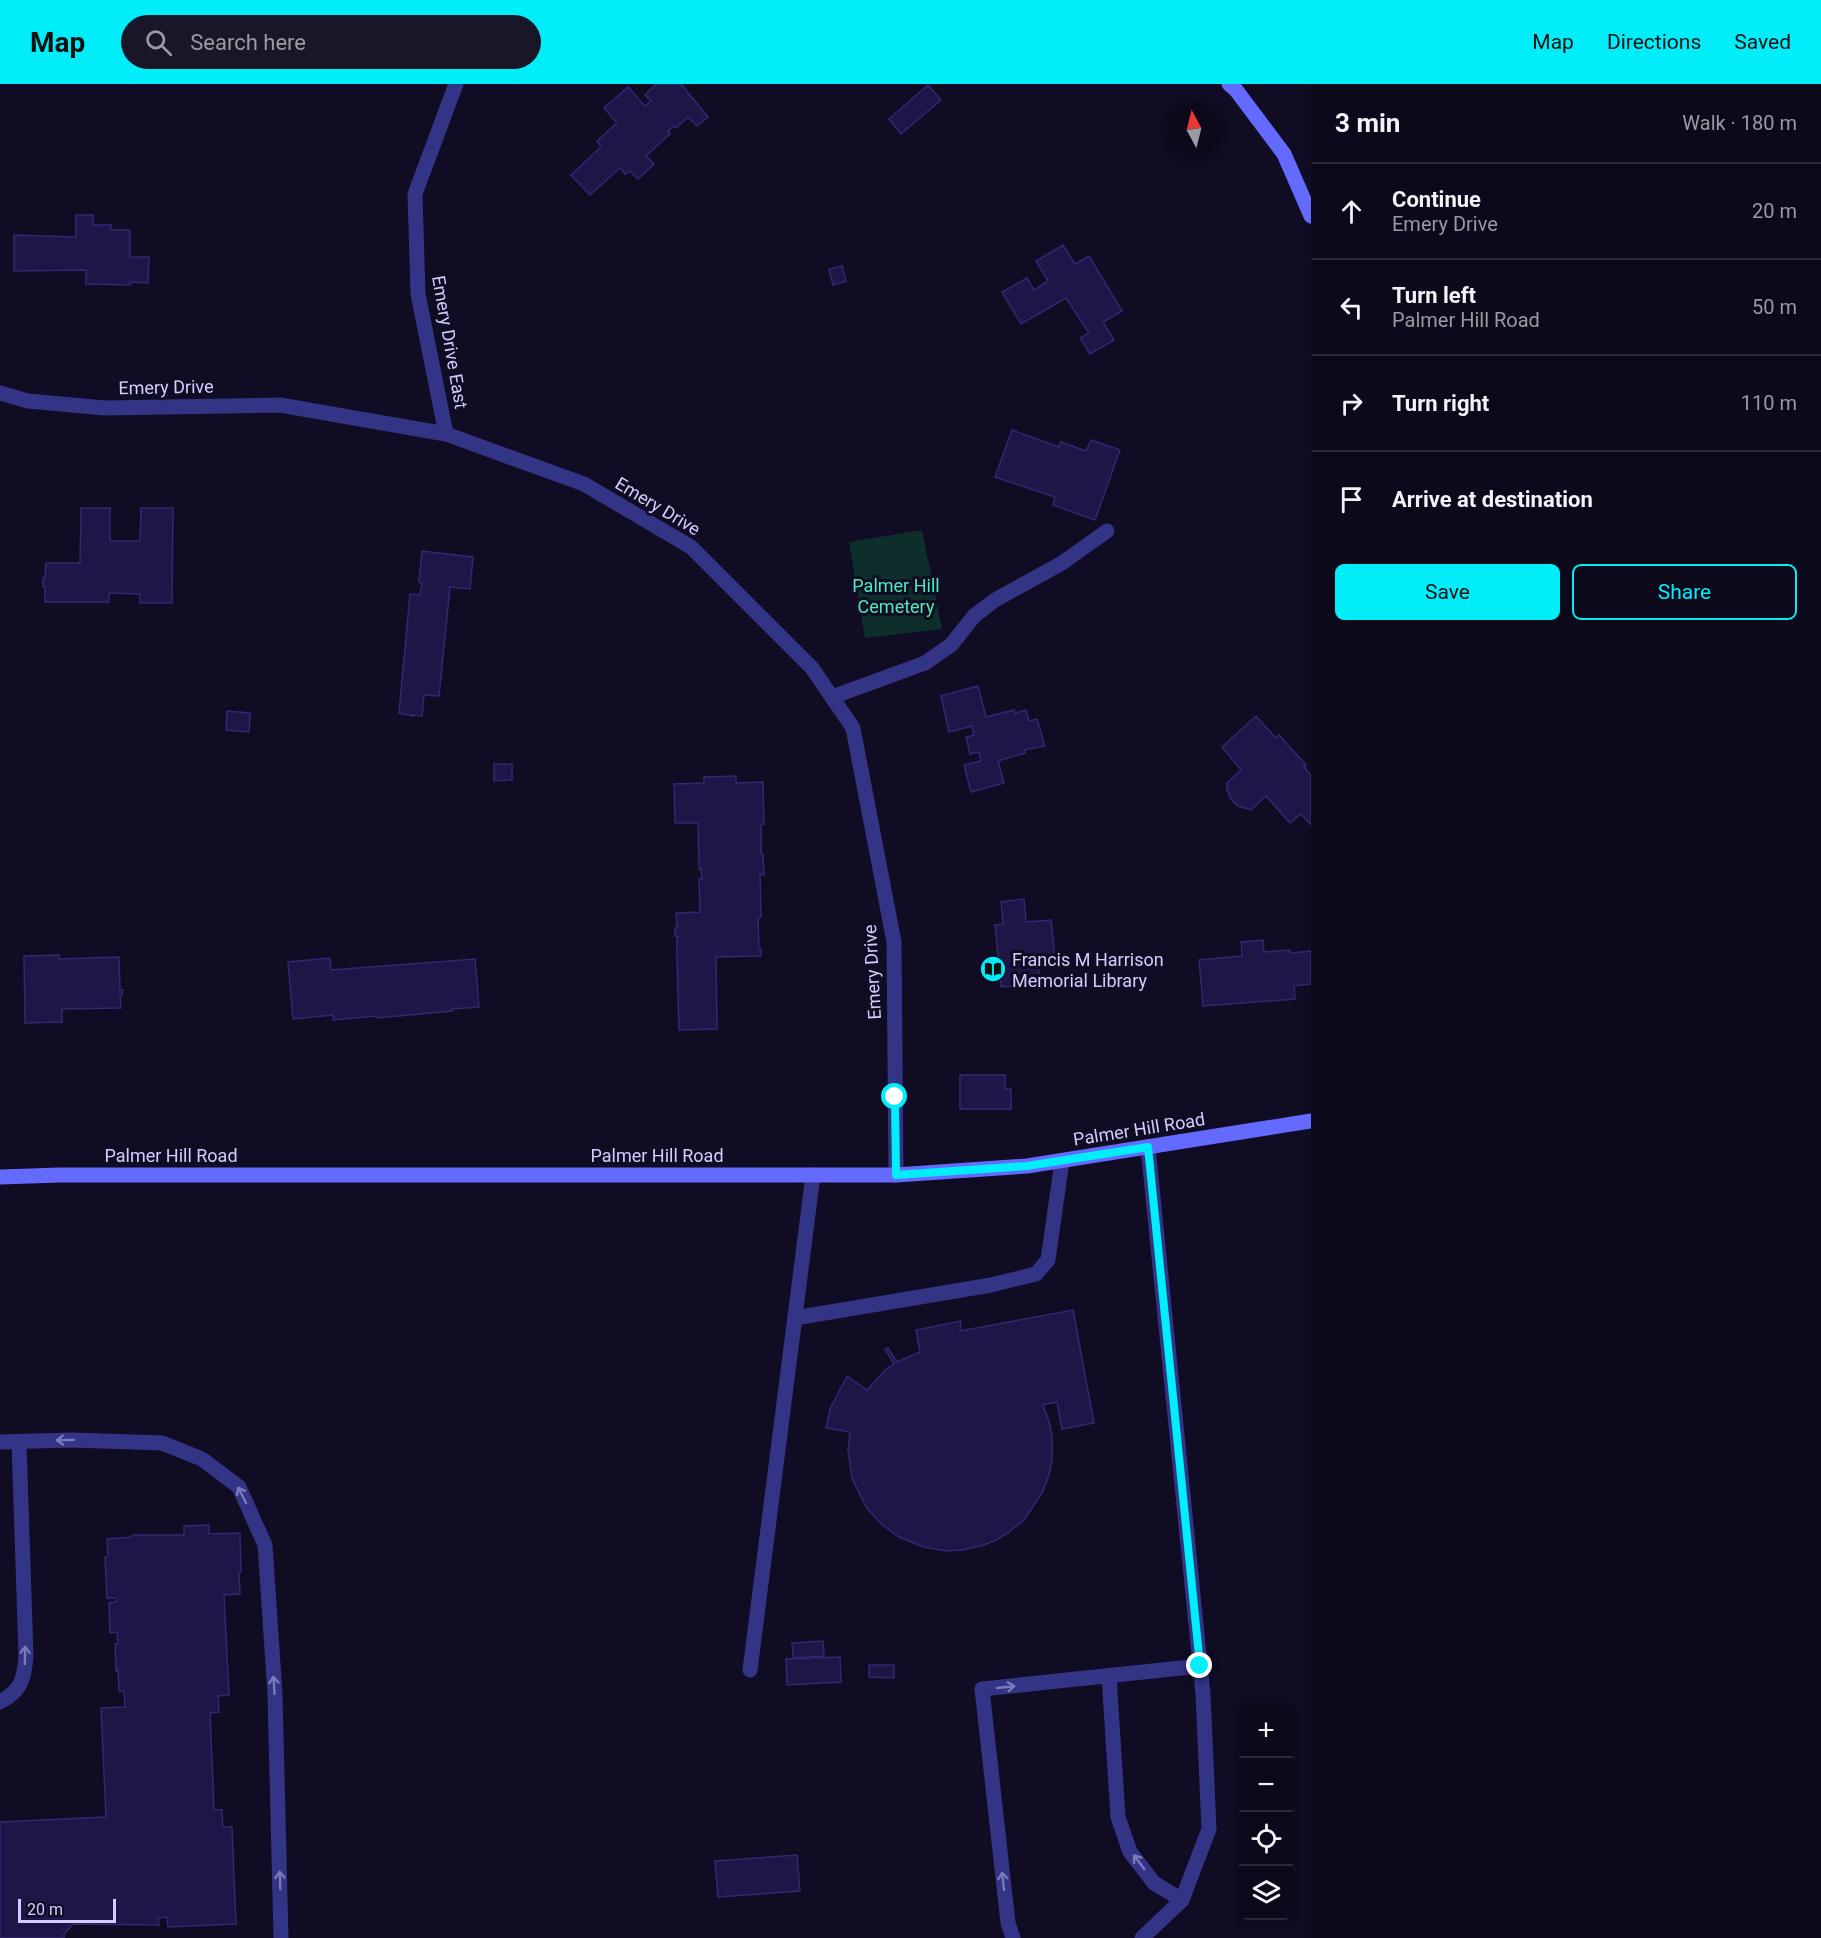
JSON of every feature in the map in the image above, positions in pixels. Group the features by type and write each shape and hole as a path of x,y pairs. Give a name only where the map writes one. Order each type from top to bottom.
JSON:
{"main road":[{"path":"1229,84 1284,154 1311,216"},
{"name":"Palmer Hill Road","path":"0,1177 60,1175 896,1175 1027,1166 1311,1121"}],"street":[{"name":"Emery Drive East","path":"446,434 418,294 415,194 456,84"},
{"name":"Emery Drive","path":"0,393 28,401 105,408 279,405 446,434 584,484 691,547 812,668 853,728 894,942 896,1175"},
{"path":"832,697 925,663 951,645 974,616 995,600 1062,563 1107,531"},
{"path":"1142,1938 1182,1900 1209,1829 1200,1666 1148,1147"},
{"path":"795,1318 991,1285 1036,1274 1048,1260 1062,1161"},
{"path":"750,1670 813,1175"},
{"path":"0,1442 72,1440 162,1443 202,1459 239,1487 266,1545 275,1694 282,1938"},
{"path":"0,1702 10,1697 24,1679 26,1656 19,1442"},
{"path":"1013,1938 1008,1923 982,1689 1200,1666"},
{"path":"1109,1676 1118,1817 1130,1852 1154,1883 1182,1900"}],"green space":[{"name":"Palmer Hill Cemetery","path":"922,530 942,629 865,638 849,542"}],"building":[{"path":"656,84 681,84 708,117 697,126 688,117 676,128 674,126 668,131 670,134 646,156 654,164 638,179 630,171 625,174 620,168 590,195 571,175 601,147 597,141 617,123 604,108 628,87 645,106 651,101 645,95"},
{"path":"928,85 941,100 901,134 889,119"},
{"path":"76,215 93,215 93,225 111,225 111,230 130,230 130,257 149,257 148,283 86,284 86,270 14,271 14,235 76,237"},
{"path":"1063,245 1075,264 1089,256 1122,311 1103,322 1114,340 1090,354 1080,338 1089,333 1066,298 1021,324 1002,292 1027,278 1034,290 1048,281 1036,261"},
{"path":"842,266 846,281 833,285 829,269"},
{"path":"1012,430 1059,447 1061,442 1086,451 1091,440 1120,450 1095,520 1053,505 1055,497 995,477"},
{"path":"81,508 110,508 110,541 140,541 141,508 173,508 172,603 140,603 140,594 109,593 109,602 45,602 43,578 46,563 80,563"},
{"path":"422,551 473,557 470,589 450,587 439,696 424,695 422,716 413,716 399,713 410,594 420,595"},
{"path":"978,686 986,717 1014,710 1015,713 1026,710 1029,721 1037,719 1045,746 1024,750 1025,753 998,761 1004,783 971,792 964,765 981,761 979,752 970,754 966,737 974,735 972,726 949,732 941,696"},
{"path":"227,711 250,713 249,732 226,730"},
{"path":"1256,716 1276,738 1279,735 1306,765 1304,767 1311,775 1311,825 1301,814 1290,823 1266,796 1251,810 1238,806 1231,799 1227,783 1241,770 1222,747"},
{"path":"494,764 512,764 512,780 494,781"},
{"path":"736,776 736,783 763,782 764,824 761,825 761,854 763,854 764,875 760,874 761,917 758,918 761,956 716,957 717,1029 679,1030 677,937 679,936 675,936 676,913 700,912 699,879 702,879 701,869 699,869 698,823 675,823 674,784 704,783 704,777"},
{"path":"1024,899 1026,922 1051,920 1055,958 1038,960 1040,984 1001,987 995,925 1003,924 1001,902"},
{"path":"1263,940 1264,952 1311,951 1311,984 1294,986 1295,999 1203,1006 1199,960 1242,956 1241,942"},
{"path":"59,955 59,959 119,957 120,990 123,990 120,996 121,1008 62,1009 62,1022 25,1023 24,956"},
{"path":"330,958 331,970 475,959 479,1007 377,1018 377,1016 333,1020 333,1015 293,1019 288,962"},
{"path":"960,1075 1005,1075 1005,1089 1011,1089 1011,1109 960,1109"},
{"path":"1073,1310 1094,1423 1062,1429 1057,1402 1043,1405 1052,1437 1052,1459 1043,1491 1025,1519 994,1541 962,1550 946,1551 924,1547 899,1537 881,1524 866,1507 852,1478 848,1450 850,1432 826,1428 830,1409 847,1376 867,1390 886,1369 894,1364 885,1349 888,1348 897,1362 920,1352 916,1330 961,1321 960,1331"},
{"path":"209,1525 209,1534 240,1533 240,1594 224,1595 229,1695 218,1696 219,1712 210,1713 214,1810 222,1810 223,1827 232,1827 236,1924 168,1927 167,1917 158,1918 159,1925 73,1924 64,1934 64,1938 0,1938 0,1822 106,1817 101,1708 125,1707 124,1691 119,1691 118,1670 116,1671 117,1632 110,1633 109,1603 116,1602 115,1598 107,1598 105,1557 108,1556 107,1539 132,1537 133,1535 184,1535 184,1526"},
{"path":"823,1641 824,1656 793,1658 792,1643"},
{"path":"840,1657 841,1682 787,1685 786,1659"},
{"path":"869,1665 894,1665 894,1678 869,1677"},
{"path":"797,1855 800,1891 718,1897 715,1861"}],"place":[{"name":"Francis M Harrison Memorial Library","path":"993,969"}],"route":[{"path":"895,1097 896,1175 1027,1166 1148,1147 1200,1666"}]}
